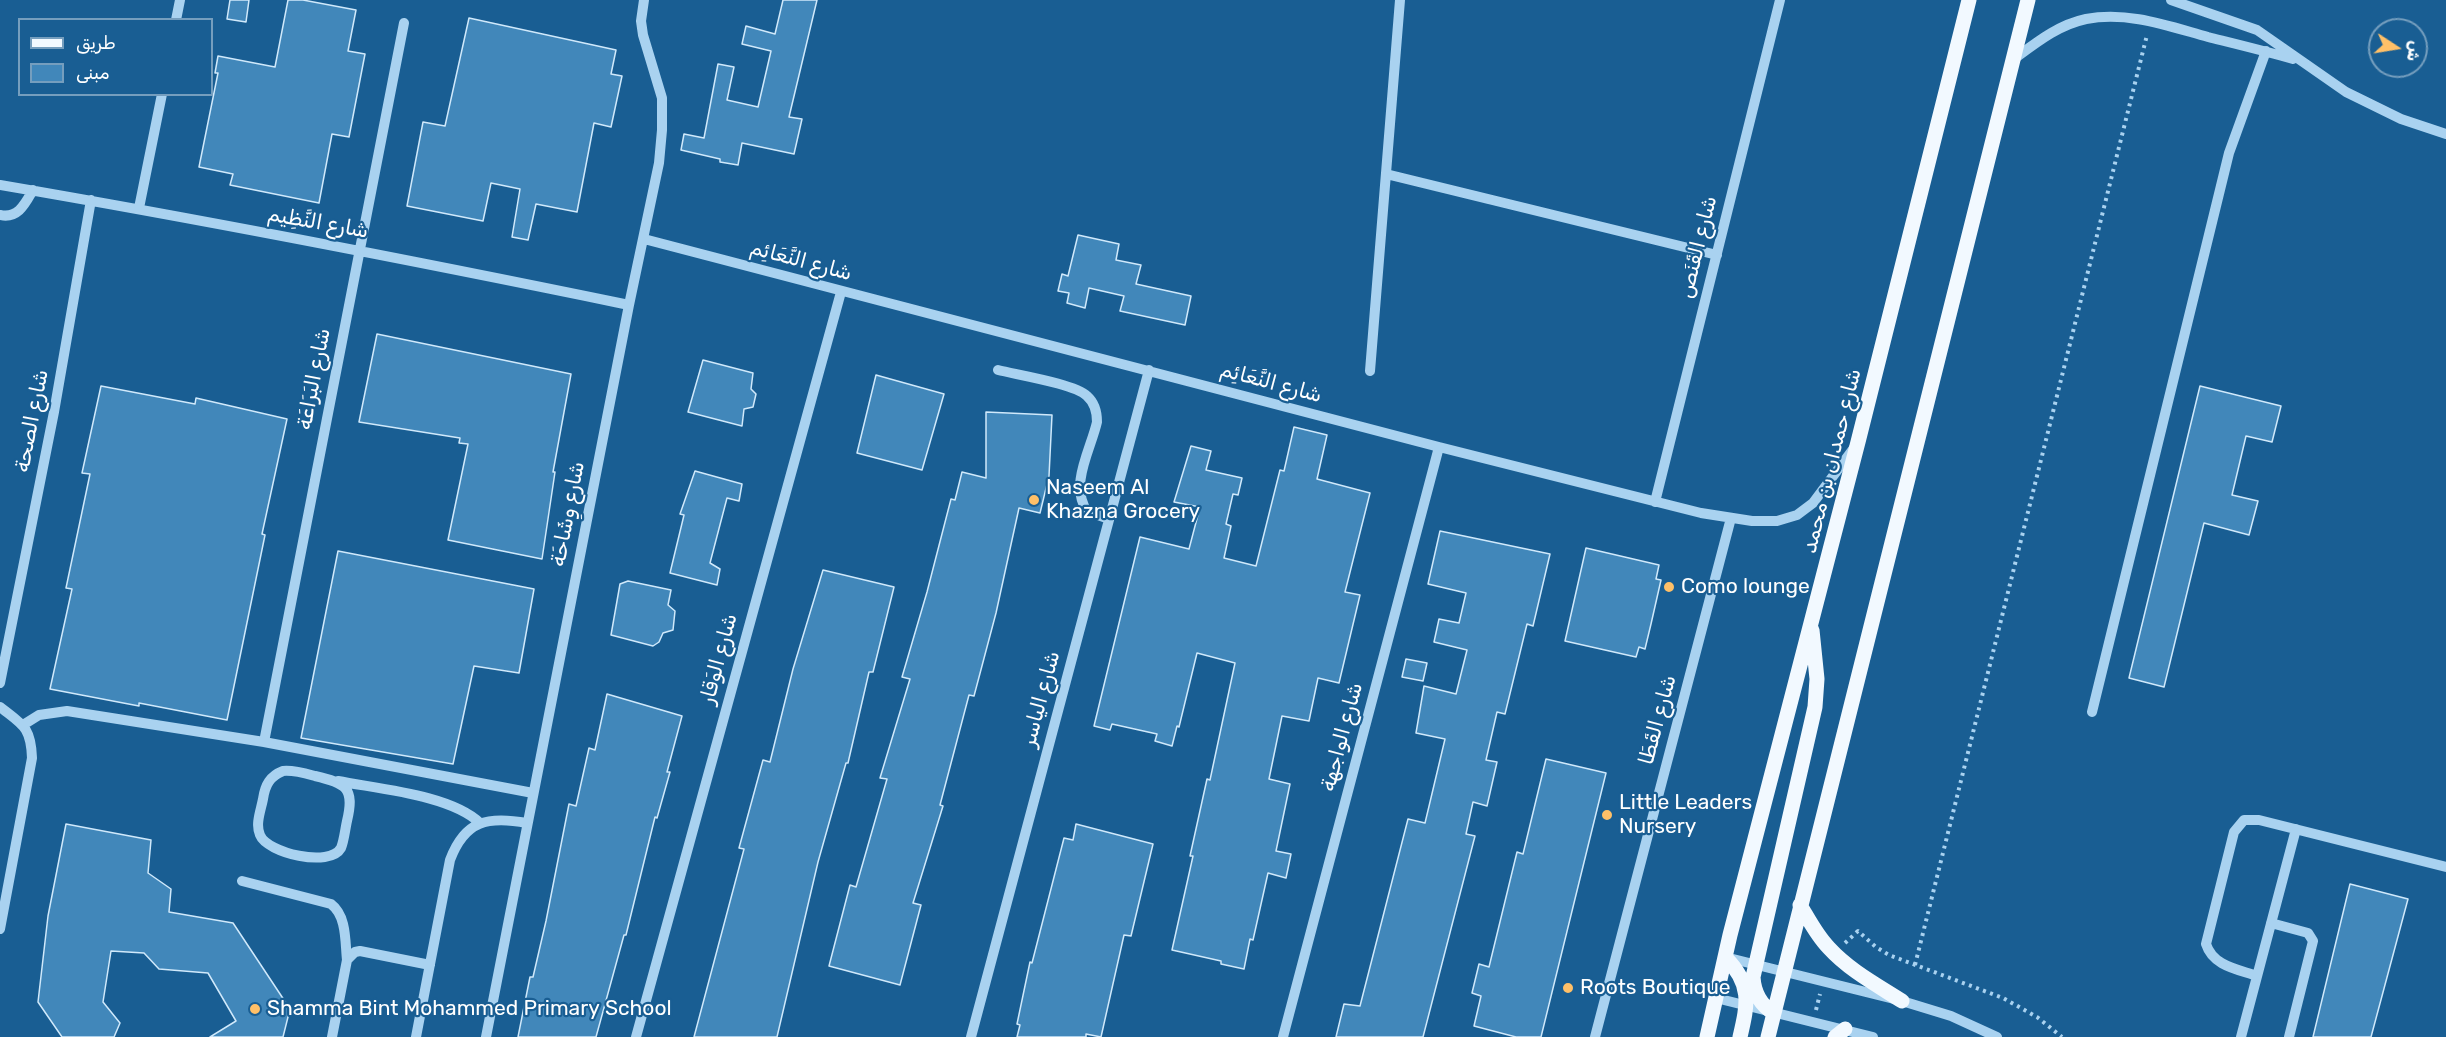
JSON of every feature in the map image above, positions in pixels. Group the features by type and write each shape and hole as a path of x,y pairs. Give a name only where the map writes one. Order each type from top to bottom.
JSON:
{"main road":[{"name":"شارع حمدان بن محمد","path":"1707,1037 1725,957 1812,625 1969,0"},
{"path":"1768,1037 2028,0"},
{"path":"1774,1013 1759,1001 1754,990 1755,964 1815,707 1817,679 1812,625"},
{"path":"1800,905 1821,938 1834,953 1854,970 1902,1001"},
{"path":"1725,957 1733,964 1744,984 1748,1006 1740,1037"}],"street":[{"path":"176,18 180,0"},
{"name":"شارع وِشَاحَة","path":"486,1037 629,305 659,163 663,130 662,98 642,28 644,0"},
{"path":"1370,371 1400,0"},
{"name":"شارع القَنَص","path":"1655,502 1779,0"},
{"path":"2171,0 2257,30 2337,87 2401,119 2446,134"},
{"path":"2014,58 2049,34 2085,19 2117,16 2151,22 2299,60"},
{"name":"شارع البَرَاعَة","path":"264,742 404,23"},
{"path":"2092,712 2227,163 2241,116 2266,51"},
{"path":"139,208 162,96"},
{"path":"1386,174 1717,255"},
{"name":"شارع النَّظِيم","path":"0,185 139,208 629,305"},
{"path":"0,215 17,214 33,190"},
{"name":"شارع الصحة","path":"0,683 54,412 91,200"},
{"name":"شارع النَّعَائِم","path":"644,239 1439,447 1655,502 1731,518 1778,521 1797,515 1813,503 1858,442"},
{"name":"شارع الوَقار","path":"636,1037 841,292"},
{"path":"998,370 1072,388 1088,397 1097,413 1097,422 1080,482 1080,497 1087,511 1109,519"},
{"name":"شارع الياسر","path":"971,1037 1149,370"},
{"name":"شارع الواجهة","path":"1283,1037 1439,447"},
{"name":"شارع القَطَا","path":"1595,1037 1731,518"},
{"path":"0,707 23,725 31,739 32,758 0,929"},
{"path":"23,725 39,715 67,711 264,742 533,793"},
{"path":"332,780 345,787 351,800 341,848 336,853 330,857 318,858 278,850 264,841 260,835 258,820 264,790 271,778 290,771 443,802 466,812 480,823"},
{"path":"2257,976 2216,961 2209,954 2206,944 2237,825 2244,820 2251,818 2446,867"},
{"path":"416,1037 450,860 456,845 466,832 480,823 493,819 527,823"},
{"path":"2241,1037 2296,829"},
{"path":"242,881 319,900 336,908 342,921 347,960 332,1037"},
{"path":"2271,923 2308,933 2313,941 2289,1037"},
{"path":"347,960 355,952 360,951 430,965"},
{"path":"1725,957 1902,1001 1951,1016 1997,1037"},
{"path":"1716,998 1813,1022 1840,1033 1873,1037"}],"path":[{"path":"1915,965 2151,22"},
{"path":"1834,953 1858,931 1876,947 1915,965 2003,998 2037,1017 2062,1037"},
{"path":"1813,1022 1824,982"}],"building":[{"path":"230,0 249,0 246,22 227,19"},
{"path":"288,0 303,0 356,10 348,51 365,54 349,137 332,134 319,203 230,185 233,174 199,167 218,73 215,73 218,56 275,67"},
{"path":"783,0 817,0 789,117 802,119 794,154 742,143 738,165 681,150 684,134 704,138 718,64 734,67 727,100 758,107 771,51 742,44 746,26 775,34"},
{"path":"469,18 616,50 611,74 622,76 611,127 594,123 577,212 536,204 528,240 512,237 520,189 491,183 483,221 407,206 423,122 445,126"},
{"path":"1078,235 1119,244 1116,260 1141,265 1136,284 1191,296 1185,325 1120,311 1124,296 1089,288 1085,308 1067,303 1069,293 1058,291 1062,274 1068,276"},
{"path":"377,334 571,374 553,472 555,472 542,559 448,540 468,444 459,443 460,438 359,422"},
{"path":"703,360 753,373 751,389 756,394 753,407 744,409 742,426 688,412"},
{"path":"876,375 944,394 922,470 857,453"},
{"path":"101,386 195,404 196,398 287,419 262,534 265,535 227,720 50,689 72,589 66,588 90,474 82,473"},
{"path":"2200,386 2281,406 2272,442 2246,436 2232,495 2258,501 2249,535 2204,523 2164,687 2129,678"},
{"path":"986,412 1052,415 1049,476 1040,513 1019,508 996,613 974,696 969,695 940,805 943,806 913,903 921,905 900,985 829,966 850,885 856,887 887,779 880,778 910,679 902,677 951,499 955,500 962,472 986,478"},
{"path":"1294,427 1327,435 1317,479 1370,493 1345,592 1360,595 1339,683 1318,678 1309,721 1282,716 1269,779 1290,784 1276,851 1291,854 1286,878 1268,873 1244,969 1221,964 1221,961 1172,950 1193,856 1190,856 1207,779 1210,780 1235,663 1197,653 1179,727 1177,726 1172,746 1155,741 1157,734 1112,724 1110,730 1094,726 1140,537 1189,549 1200,507 1174,502 1191,446 1211,451 1206,470 1242,478 1238,495 1233,494 1226,524 1231,526 1224,558 1256,566 1280,470 1284,471"},
{"path":"695,471 742,484 739,501 727,498 710,563 720,569 717,585 670,573 684,515 680,514"},
{"path":"1440,531 1550,554 1533,626 1527,624 1505,714 1497,712 1486,760 1497,762 1487,806 1473,802 1466,834 1475,836 1423,1037 1336,1037 1344,1004 1360,1006 1408,819 1425,823 1445,739 1416,733 1424,686 1456,694 1467,650 1434,642 1439,619 1459,623 1466,593 1428,584"},
{"path":"1586,548 1659,565 1656,579 1661,580 1645,649 1639,647 1636,657 1565,641"},
{"path":"338,551 534,589 519,673 474,666 453,764 301,738"},
{"path":"823,570 894,587 873,672 869,672 848,763 846,763 818,862 777,1037 694,1037 744,849 739,848 763,760 770,762 793,669"},
{"path":"628,581 671,590 668,605 675,611 673,630 663,633 659,642 653,646 611,635 620,584"},
{"path":"1406,659 1427,663 1423,681 1402,677"},
{"path":"607,694 682,716 667,772 670,772 657,818 655,817 626,935 624,935 596,1037 518,1037 530,977 533,977 546,921 569,804 576,806 589,748 595,750"},
{"path":"1546,759 1606,773 1541,1037 1516,1037 1474,1026 1481,996 1472,993 1479,964 1489,967 1517,852 1523,854"},
{"path":"66,824 151,840 148,873 171,889 169,912 233,923 290,1009 283,1037 210,1037 236,1021 208,973 159,969 144,953 111,951 103,1002 120,1023 114,1037 62,1037 38,1002 48,916"},
{"path":"1076,824 1153,844 1131,936 1124,935 1101,1037 1086,1034 1086,1037 1017,1037 1020,1025 1017,1024 1030,962 1032,963 1064,838 1073,840"},
{"path":"2350,884 2408,899 2371,1037 2313,1037"}],"place":[{"name":"Naseem Al Khazna Grocery","path":"1034,500"},
{"name":"Como lounge","path":"1669,587"},
{"name":"Little Leaders Nursery","path":"1607,815"},
{"name":"Roots Boutique","path":"1568,988"},
{"name":"Shamma Bint Mohammed Primary School","path":"255,1009"}]}
